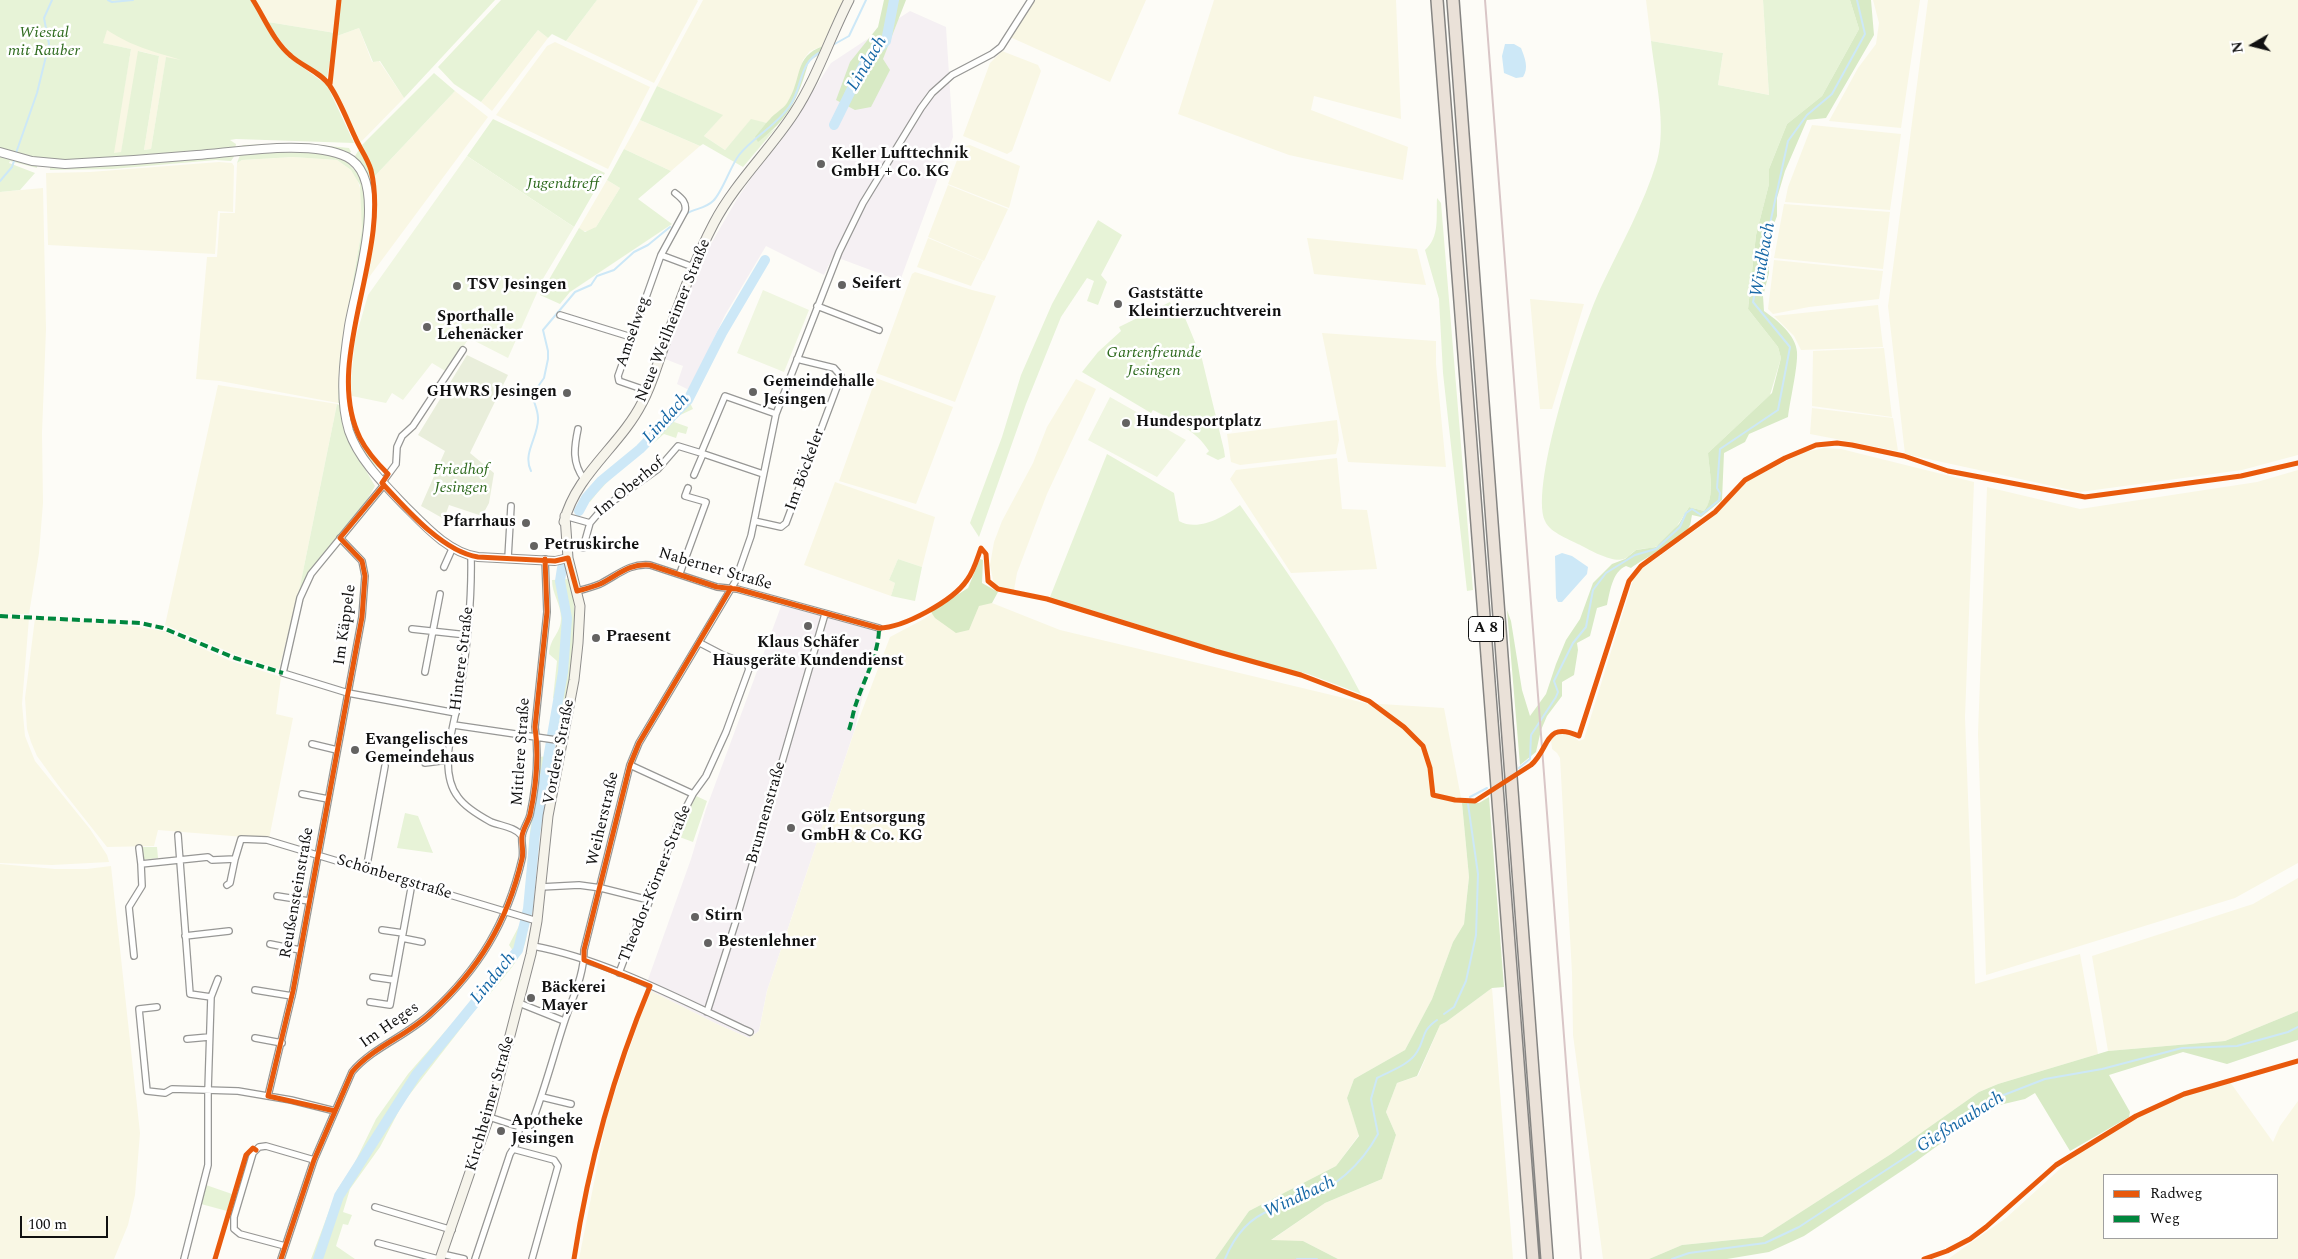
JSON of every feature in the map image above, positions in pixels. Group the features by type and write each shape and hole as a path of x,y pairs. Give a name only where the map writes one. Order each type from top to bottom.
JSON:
{"highway":[{"name":"A 8","path":"1438,0 1532,1259"},
{"name":"A 8","path":"1453,0 1547,1259"}],"main road":[{"name":"Neue Weilheimer Straße","path":"568,558 562,543 565,516 570,501 584,479 628,426 648,391 693,267 716,220 796,111 817,72 826,47 849,0"},
{"name":"Vordere Straße","path":"533,946 534,921 541,887 548,816 578,643 580,606 568,558"},
{"name":"Kirchheimer Straße","path":"440,1257 452,1230 489,1117 533,946"}],"street":[{"name":"Weiherstraße","path":"475,1259 520,1127 531,1125 542,1097 564,1021 584,968 584,950 601,888 630,765 639,743 700,643 731,588 744,559 754,521 776,414 839,252 863,203 921,108 944,81 1001,46 1031,0"},
{"path":"0,152 8,156 46,163 80,163 292,148 330,151 355,163 366,181 368,205 365,247 349,325 344,372 344,405 350,432 356,446 383,484 420,521 453,547 471,556 545,560 568,558"},
{"name":"Amselweg","path":"648,391 619,380 618,376 661,255 686,206 683,199 674,194"},
{"path":"661,255 693,267"},
{"path":"817,306 879,330"},
{"path":"560,315 631,337"},
{"path":"456,713 348,693 283,673 300,598 311,574 383,484 396,464 397,447 402,436 413,426 462,350"},
{"name":"Im Böckeler","path":"754,521 781,526 786,523 841,376 834,368 796,359"},
{"path":"694,475 725,396 776,414"},
{"path":"578,429 573,452 579,472 584,479"},
{"name":"Im Oberhof","path":"583,548 590,523 618,496 658,469 678,446 702,453"},
{"path":"702,453 763,474"},
{"path":"680,573 706,502 685,496 688,488"},
{"path":"508,558 511,506"},
{"name":"Im Oberhof","path":"565,516 590,523"},
{"name":"Im Käppele","path":"340,538 354,550 362,561 365,576 362,617 348,693"},
{"path":"444,567 453,547"},
{"name":"Hintere Straße","path":"471,556 468,635 448,760 451,783 458,798 478,814 492,822 516,831 522,836"},
{"name":"Mittlere Straße","path":"506,912 523,856 522,836 530,812 537,752 535,727 548,612 545,560"},
{"name":"Naberner Straße","path":"577,591 600,584 630,566 639,564 661,567 717,587 731,588 879,628"},
{"path":"425,672 440,594"},
{"name":"Brunnenstraße","path":"707,1012 735,924 825,614"},
{"path":"412,629 468,635"},
{"name":"Theodor-Körner-Straße","path":"619,973 639,920 644,916 677,825 710,767 749,669 747,664 723,655 700,643"},
{"name":"Reußensteinstraße","path":"268,1096 292,996 348,693"},
{"path":"454,725 560,740"},
{"path":"312,744 338,750"},
{"path":"425,763 448,760"},
{"name":"Weiherstraße","path":"630,765 652,774"},
{"path":"366,870 385,766"},
{"name":"Theodor-Körner-Straße","path":"652,774 693,794"},
{"path":"302,794 328,799"},
{"path":"178,835 190,994 211,997"},
{"name":"Schönbergstraße","path":"227,885 230,883 241,839 267,840 534,921"},
{"path":"134,956 129,907 142,886 140,848"},
{"path":"141,864 208,857 212,860 235,859"},
{"path":"370,1002 390,1005 412,884"},
{"path":"541,887 574,885 601,888 649,900"},
{"name":"Reußensteinstraße","path":"277,896 309,901"},
{"name":"Im Heges","path":"281,1259 314,1160 334,1111 355,1068 361,1062 418,1025 451,993 482,957 495,937 506,912"},
{"path":"382,930 422,942"},
{"path":"185,936 229,931"},
{"name":"Reußensteinstraße","path":"270,944 300,950"},
{"path":"533,946 557,950 619,973 750,1032"},
{"path":"373,977 394,980"},
{"path":"184,1259 208,1165 211,997 218,979"},
{"path":"254,990 292,996"},
{"path":"519,1003 564,1021"},
{"path":"157,1007 139,1009 147,1091 165,1093 172,1089 238,1091 334,1111"},
{"path":"187,1039 209,1037"},
{"path":"255,1038 282,1043"},
{"path":"542,1097 571,1104"},
{"path":"489,1117 520,1127"},
{"path":"285,1246 240,1234 234,1228 234,1217 254,1153 259,1148 266,1146 314,1160"},
{"path":"513,1149 554,1160 558,1166 532,1259"},
{"path":"375,1207 452,1230"},
{"path":"378,1242 440,1257 464,1259"}],"shaded area":[{"path":"255,0 337,0 335,33 268,22"},
{"path":"597,0 698,1 654,83 566,41"},
{"path":"703,0 845,0 823,46 810,51 803,60 797,84 787,104 767,123 751,120 725,150 704,136 722,115 657,86"},
{"path":"1032,0 1146,0 1110,82 1010,37"},
{"path":"1214,0 1396,0 1401,119 1314,96 1311,110 1408,147 1403,180 1289,155 1178,114"},
{"path":"1646,0 1763,0 1769,95 1718,85 1723,53 1651,41"},
{"path":"1873,0 1920,0 1901,128 1829,121 1858,68 1876,44 1879,23"},
{"path":"1928,0 2298,0 2298,455 2242,470 2080,492 1905,454 1888,306"},
{"path":"910,11 946,27 953,137 900,281 833,256 824,275 766,246 725,315 689,390 677,384 683,366 665,359 690,286 701,261 737,199 754,174 781,141 831,63"},
{"path":"109,12 221,27 217,68 166,58 151,149 144,150 159,56 139,51 121,153 113,153 131,49 102,43"},
{"path":"359,28 372,62 379,61 404,98 360,143 332,83 337,36"},
{"path":"538,30 548,38 492,111 481,102"},
{"path":"555,42 650,87 608,169 496,115 547,46"},
{"path":"1002,51 1038,65 1041,71 1012,151 1007,154 963,136 990,63"},
{"path":"455,91 488,117 367,280 375,228 374,177"},
{"path":"640,120 700,146 671,171 624,149"},
{"path":"1812,125 1901,134 1890,210 1785,202 1788,187"},
{"path":"970,145 1020,166 1009,208 948,184 962,147"},
{"path":"294,157 337,160 356,176 362,194 362,229 340,353 338,403 220,381 196,379 207,257 217,257 220,213 235,213 237,163 242,160"},
{"path":"219,162 232,163 234,166 233,212 218,211 215,254 48,245 46,173 90,172"},
{"path":"607,180 620,188 596,227 591,231 580,231 579,228"},
{"path":"948,185 1008,209 984,261 928,237"},
{"path":"43,188 46,329 42,433 43,503 39,553 29,614 0,614 0,192"},
{"path":"1784,204 1890,212 1883,269 1774,258"},
{"path":"928,238 983,261 971,286 917,267"},
{"path":"1307,238 1417,249 1426,285 1314,274"},
{"path":"1774,260 1883,271 1879,299 1809,307 1773,314 1768,309"},
{"path":"915,272 996,296 955,402 876,373 912,274"},
{"path":"1530,299 1584,304 1552,409 1540,409"},
{"path":"1878,305 1883,347 1801,350 1794,336 1774,316"},
{"path":"1322,333 1436,341 1436,364 1446,467 1348,462"},
{"path":"1884,348 1892,417 1812,406 1813,351"},
{"path":"876,378 953,407 916,504 839,481"},
{"path":"1076,379 1096,389 1047,494 1017,573 1014,590 997,587 994,585 990,565 994,542 1002,521 1033,463 1047,427"},
{"path":"218,385 337,404 298,596 279,669 234,654 165,625"},
{"path":"1812,408 1893,418 1898,451 1810,434"},
{"path":"1337,420 1339,440 1336,454 1240,465 1231,462 1227,434"},
{"path":"1824,448 1841,449 1974,482 1965,717 1975,984 2080,954 2098,1054 1998,1084 1979,1092 1891,1154 1762,1237 1682,1245 1649,1259 1603,1259 1573,1035 1572,973 1560,758 1552,749 1551,740 1556,735 1564,733 1570,734 1579,741 1584,739 1635,574 1708,521 1745,482 1804,452"},
{"path":"1337,458 1342,509 1367,510 1377,569 1291,573 1230,479 1236,470"},
{"path":"2298,470 2298,863 2235,898 1986,975 1978,734 1987,487 2080,509 2257,482"},
{"path":"835,482 935,517 922,567 898,559 889,580 895,583 891,596 804,565"},
{"path":"968,588 992,603 1060,630 1365,703 1444,708 1462,803 1469,877 1464,924 1453,942 1432,999 1405,1050 1354,1079 1347,1098 1359,1135 1336,1166 1249,1211 1215,1259 579,1259 607,1116 649,990 749,1038 759,1031 767,991 854,732 890,637 924,619"},
{"path":"783,601 879,628 854,732 767,991 759,1031 749,1038 645,988 691,859 706,809"},
{"path":"0,617 29,618 22,704 25,736 35,761 90,829 107,855 109,862 52,865 0,863"},
{"path":"35,618 132,626 164,631 228,660 281,677 276,714 293,718 269,839 158,830 154,846 107,847 37,756 31,742 27,729 25,698"},
{"path":"0,864 55,869 87,869 111,866 140,1133 135,1195 128,1225 114,1259 0,1259"},
{"path":"2298,878 2298,1011 2225,1041 2108,1051 2092,956 2253,904"},
{"path":"1492,988 1513,1259 1338,1259 1303,1241 1270,1241 1325,1203 1382,1179 1396,1135 1386,1112 1397,1083 1418,1076 1440,1025"},
{"path":"2230,1082 2273,1142 2280,1126 2298,1101 2298,1259 1948,1259 2006,1218 2094,1138 2181,1095"}],"green space":[{"name":"Wiestal mit Rauber","path":"0,0 251,0 276,42 287,56 327,85 354,143 236,139 230,140 236,144 235,149 111,165 235,155 231,161 216,160 112,169 50,170 50,166 37,165 37,168 10,161 9,163 35,173 20,190 0,192","holes":["107,30 125,41 181,60 166,57 151,149 144,150 159,56 138,51 121,152 114,153 131,49 103,43"]},
{"path":"340,0 495,0 404,98 380,61 373,62 359,28 337,36"},
{"path":"501,0 597,0 566,41 552,34 548,38 538,30 481,102 454,84 438,67"},
{"path":"884,0 906,0 883,59 890,70 871,107 855,110 836,100 850,62 878,27"},
{"path":"1763,0 1850,0 1859,29 1822,96 1787,124 1769,169 1769,184 1756,235 1748,309 1778,347 1781,358 1770,395 1708,453 1711,491 1708,505 1704,511 1689,507 1670,535 1655,547 1636,550 1620,560 1609,558 1567,539 1551,529 1545,521 1542,502 1544,474 1560,404 1593,305 1639,209 1657,161 1660,147 1661,117 1651,41 1723,53 1718,85 1769,95"},
{"path":"1850,0 1871,0 1874,35 1826,118 1807,120 1785,171 1777,198 1777,216 1769,237 1769,273 1763,296 1764,311 1780,323 1790,334 1797,352 1788,417 1749,434 1745,442 1724,453 1722,500 1701,517 1692,515 1689,527 1671,543 1631,568 1626,566 1621,569 1612,583 1607,605 1597,608 1590,636 1577,643 1578,650 1574,675 1562,682 1562,696 1547,716 1541,730 1536,752 1520,765 1507,610 1511,621 1522,690 1530,716 1546,694 1566,640 1580,619 1593,583 1612,564 1625,559 1636,550 1656,547 1679,524 1689,507 1704,511 1708,505 1711,491 1708,453 1772,393 1781,358 1778,347 1748,309 1756,235 1769,184 1769,169 1787,124 1822,96 1859,29"},
{"path":"268,22 335,33 327,78 301,63 279,39"},
{"path":"823,46 817,56 809,61 801,86 785,116 758,142 755,137 787,103 807,56"},
{"path":"434,73 455,91 374,177 369,159 362,145"},
{"path":"657,86 723,115 704,136 725,150 751,119 767,123 756,137 758,141 776,128 743,167 703,144 700,146 640,120"},
{"name":"Jugendtreff","path":"493,119 605,173 574,227 467,156"},
{"path":"299,143 349,148 351,152 348,154 241,146 244,145"},
{"path":"360,148 371,171 374,202 351,358 349,394 353,425 356,433 362,445 382,469 374,465 358,444 351,425 347,404 346,370 370,188 365,173 355,156"},
{"path":"624,149 671,171 638,199 672,224 570,292 560,304 540,295 579,228 585,232 596,227 620,188 607,180"},
{"path":"280,152 319,153 338,157 346,161 358,174 365,192 365,225 341,403 338,403 340,353 362,229 360,185 351,170 337,160 293,157 242,160 237,163 240,155"},
{"name":"TSV Jesingen","path":"467,156 574,227 544,277 508,358 469,338 447,372 432,363 403,400 392,393 386,403 352,396 351,382 355,340 368,295"},
{"path":"1437,198 1441,203 1473,590 1467,591 1443,373 1439,299 1425,250 1430,245 1435,233"},
{"path":"1098,220 1122,235 1101,275 1107,282 1098,305 1087,301 1094,281 1087,278 1061,317 1026,404 979,537 970,523 1002,437 1021,375 1052,304"},
{"path":"763,290 809,310 784,372 737,353"},
{"name":"Gartenfreunde Jesingen","path":"1170,302 1178,316 1183,313 1202,359 1224,450 1225,457 1218,460 1206,454 1209,451 1198,437 1177,422 1153,410 1151,413 1082,372 1098,352 1121,331 1119,327"},
{"name":"Friedhof Jesingen","path":"467,355 508,375 470,453 494,473 489,503 482,516 449,505 444,519 421,506 445,451 418,435"},
{"name":"Hundesportplatz","path":"1110,397 1186,440 1157,477 1088,440"},
{"path":"689,401 693,409 676,417 674,422 688,427 686,434 678,432 676,438 664,434 616,474 590,502 586,500 602,482 641,450"},
{"path":"337,404 341,406 343,427 348,440 375,486 364,505 317,561 298,596"},
{"path":"1107,454 1174,493 1179,521 1186,524 1194,525 1211,522 1240,505 1319,621 1361,694 1308,674 1258,662 1050,597"},
{"path":"898,559 922,567 915,601 891,596 895,583 889,580"},
{"path":"980,559 983,560 982,583 998,592 992,603 979,606 969,630 956,633 935,618 931,612 968,588"},
{"path":"569,579 575,617 574,655 560,731 554,734 560,703 553,698 557,661 549,654 551,643 561,623 561,618 552,580"},
{"path":"547,756 532,842 538,843 531,909 524,914 529,841 539,757"},
{"path":"694,795 707,801 693,842 674,835"},
{"path":"1489,797 1504,987 1492,988 1440,1025 1417,1076 1397,1083 1386,1112 1396,1135 1382,1179 1325,1203 1271,1240 1303,1241 1338,1259 1215,1259 1249,1211 1336,1166 1359,1136 1347,1098 1354,1079 1405,1050 1432,999 1453,942 1464,924 1469,877 1462,803 1479,803"},
{"path":"405,813 418,816 433,853 397,848"},
{"path":"139,847 157,847 158,858 141,860"},
{"path":"520,924 527,929 524,947 514,964 490,994 483,987 513,951 509,945"},
{"path":"2298,1011 2298,1040 2227,1064 2183,1052 2109,1075 2130,1112 2129,1117 2070,1151 2035,1093 2025,1099 1991,1107 1915,1162 1804,1236 1769,1252 1727,1259 1649,1259 1682,1245 1762,1237 1891,1154 1979,1092 1998,1084 2108,1051 2225,1041"},
{"path":"462,1012 469,1018 403,1103 380,1147 350,1189 343,1212 352,1215 348,1225 343,1224 336,1246 355,1259 311,1259 337,1190 354,1164 376,1119 408,1074"},
{"path":"206,1185 232,1194 227,1211 201,1204"}],"water":[{"path":"1505,44 1514,44 1521,48 1526,67 1523,77 1516,78 1504,73 1502,56"},
{"path":"1562,553 1572,556 1588,567 1587,574 1562,602 1558,602 1556,598 1555,556"}],"waterway":[{"path":"16,153 37,93 49,44 44,18 52,0"},
{"path":"108,0 112,2 133,0"},
{"path":"831,46 849,36 866,0"},
{"name":"Lindach","path":"834,125 865,62 886,41 894,0"},
{"name":"Windbach","path":"1519,768 1530,759 1531,735 1556,697 1558,692 1554,681 1573,643 1586,627 1593,590 1606,573 1635,555 1656,549 1680,527 1686,513 1692,509 1701,515 1719,500 1720,493 1717,488 1720,449 1778,410 1790,347 1753,302 1788,141 1807,115 1832,94 1865,34 1857,0"},
{"path":"686,214 707,206 713,201 739,155 784,114 794,99 805,68 815,56 823,51"},
{"path":"0,181 12,167 15,158"},
{"path":"531,471 528,458 538,425 537,409 532,395 544,378 548,359 543,330 575,292 591,285 597,276 614,270 634,252 648,245 670,227"},
{"name":"Lindach","path":"579,511 586,498 601,481 640,449 688,400 722,333 765,260"},
{"name":"Lindach","path":"318,1259 339,1196 416,1075 518,950 528,909 535,834 563,672 567,618 560,581 562,568"},
{"name":"Windbach","path":"1470,797 1487,788"},
{"name":"Windbach","path":"1444,1014 1454,1007 1466,981 1476,935 1478,874 1468,804"},
{"name":"Windbach","path":"1225,1259 1233,1243 1249,1223 1271,1210 1313,1196 1336,1182 1364,1156 1378,1134 1371,1099 1377,1078 1414,1057 1428,1028 1437,1020"},
{"name":"Gießnaubach","path":"1672,1259 1689,1253 1765,1243 1799,1227 1996,1098 2045,1079 2102,1069 2182,1048 2237,1046 2288,1032 2298,1027"},
{"name":"Gießnaubach","path":"1297,1259 1317,1259"}],"railway":[{"path":"1485,0 1581,1259"}],"marked path":[{"path":"0,616 140,623 163,628 235,658 283,673"},
{"path":"849,730 855,707 877,647 879,628 883,628"}],"cycle path":[{"path":"253,0 285,50 296,60 317,73 330,86 371,170 375,202 372,236 352,342 348,375 350,408 360,438 388,474 382,483 426,528 451,547 478,557 555,561 568,558 577,591 600,584 624,570 636,566 650,565 717,587 737,589 879,628 889,627 914,618 951,596 969,576 981,548 986,554 988,581 998,589 1047,599 1215,651 1301,675 1369,701 1404,727 1423,746 1430,768 1433,795 1455,800 1475,801 1531,765 1553,734 1568,732 1579,736 1629,581 1641,566 1715,512 1745,480 1785,458 1816,445 1837,443 1852,445 1904,456 1948,471 2085,497 2241,476 2298,463"},
{"path":"330,84 339,0"},
{"path":"335,1111 268,1096 293,991 362,617 365,576 362,561 340,538 384,485"},
{"path":"281,1259 314,1160 352,1072 370,1055 422,1021 448,996 477,962 489,944 508,904 522,859 522,836 530,815 534,793 537,760 535,727 547,612 545,559"},
{"path":"574,1259 587,1190 604,1120 625,1052 650,986 584,960 584,950 630,765 639,743 731,588"},
{"path":"1924,1259 1947,1251 1970,1239 2056,1165 2136,1116 2184,1094 2298,1061"},
{"path":"215,1259 246,1155 253,1148 256,1150"}],"place":[{"name":"Keller Lufttechnik GmbH + Co. KG","path":"821,164"},
{"name":"Seifert","path":"842,285"},
{"name":"TSV Jesingen","path":"457,286"},
{"name":"Gaststätte Kleintierzuchtverein","path":"1118,304"},
{"name":"Sporthalle Lehenäcker","path":"427,327"},
{"name":"Gemeindehalle Jesingen","path":"753,392"},
{"name":"GHWRS Jesingen","path":"567,393"},
{"name":"Hundesportplatz","path":"1126,423"},
{"name":"Pfarrhaus","path":"526,523"},
{"name":"Petruskirche","path":"534,546"},
{"name":"Klaus Schäfer Hausgeräte Kundendienst","path":"808,626"},
{"name":"Praesent","path":"596,638"},
{"name":"Evangelisches Gemeindehaus","path":"355,750"},
{"name":"Gölz Entsorgung GmbH & Co. KG","path":"791,828"},
{"name":"Stirn","path":"695,917"},
{"name":"Bestenlehner","path":"708,943"},
{"name":"Bäckerei Mayer","path":"531,998"},
{"name":"Apotheke Jesingen","path":"501,1131"}]}
